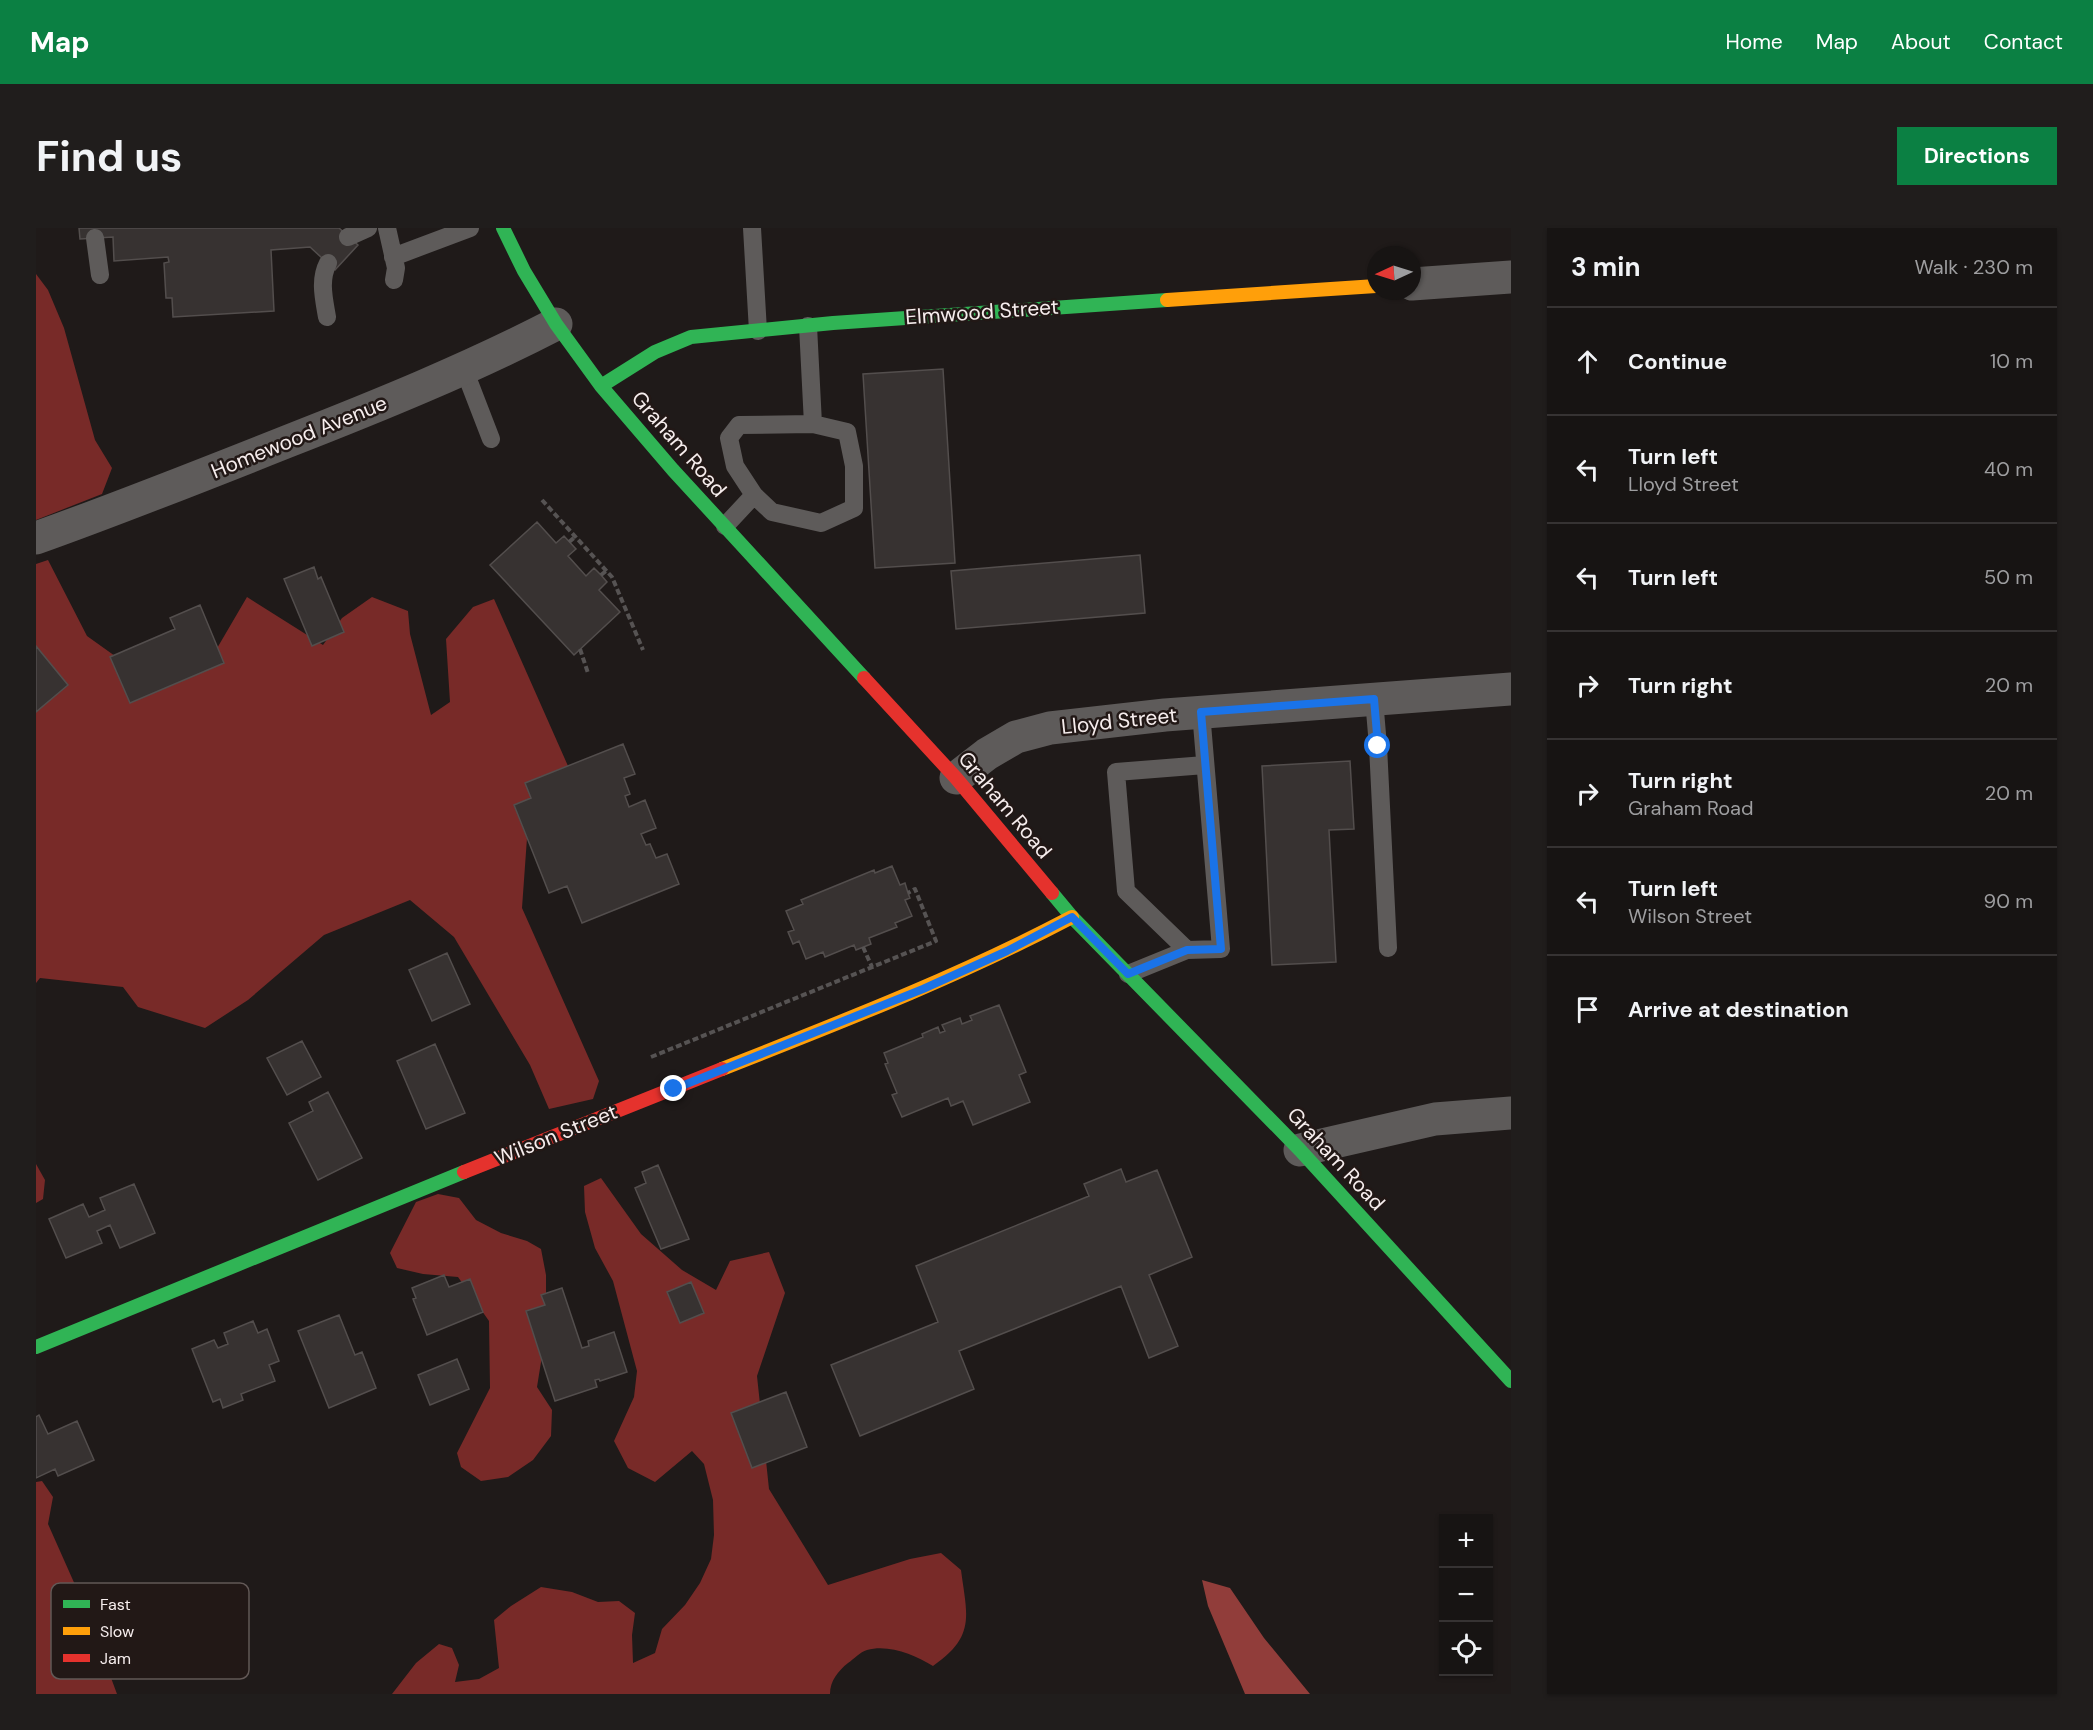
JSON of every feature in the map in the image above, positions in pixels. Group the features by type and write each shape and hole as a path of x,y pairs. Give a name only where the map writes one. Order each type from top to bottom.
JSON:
{"street":[{"name":"Graham Road","path":"504,228 524,271 556,324 601,386 724,526 957,778 1072,917 1300,1150 1511,1381"},
{"path":"1421,283 1511,278"},
{"name":"Elmwood Street","path":"601,386 638,361 669,344 691,337 808,326 1367,287"},
{"name":"Homewood Avenue","path":"36,538 193,479 464,369 556,324"},
{"name":"Lloyd Street","path":"957,778 987,754 1016,737 1050,728 1201,712 1511,689"},
{"name":"Wilson Street","path":"36,1347 399,1198 923,989 1007,951 1072,917"},
{"path":"1300,1150 1435,1119 1511,1113"}],"lane":[{"path":"348,237 368,228"},
{"path":"387,228 396,268 394,280"},
{"path":"393,257 470,228"},
{"path":"752,228 758,331"},
{"path":"95,238 100,274"},
{"path":"327,317 322,285 324,270 328,263"},
{"path":"808,326 813,424"},
{"path":"464,369 491,439"},
{"path":"813,424 847,432 854,466 854,508 821,523 772,512 754,495 735,466 729,438 739,425 813,424"},
{"path":"724,526 754,495"},
{"path":"1374,699 1388,948"},
{"path":"1128,974 1187,950 1221,949 1201,712"},
{"path":"1187,950 1126,891 1116,772 1205,765"}],"path":[{"path":"542,500 612,577 643,650"},
{"path":"569,542 575,537"},
{"path":"601,575 606,571"},
{"path":"580,649 588,673"},
{"path":"651,1057 936,941 915,889 909,893"},
{"path":"863,947 872,967"}],"shaded area":[{"path":"36,274 48,290 64,328 95,440 112,468 102,494 36,520"},
{"path":"48,560 87,636 122,661 216,650 247,597 323,645 342,618 372,597 408,611 410,634 431,715 450,702 446,639 473,607 494,599 568,766 531,798 514,805 527,838 522,908 599,1081 593,1099 549,1109 530,1065 454,937 410,900 324,935 248,1000 205,1028 138,1007 123,987 40,978 36,983 36,564"},
{"path":"36,1164 45,1180 43,1199 36,1203"},
{"path":"601,1178 641,1234 682,1270 716,1290 730,1261 769,1252 785,1293 757,1376 769,1489 828,1585 910,1559 941,1553 961,1570 966,1613 962,1635 947,1655 933,1666 902,1652 884,1648 867,1650 838,1673 831,1685 830,1694 392,1694 416,1663 439,1644 452,1648 459,1665 455,1682 479,1679 499,1668 494,1620 541,1587 572,1592 598,1602 619,1601 635,1613 632,1635 633,1663 655,1653 662,1629 685,1605 700,1583 711,1559 714,1535 713,1500 704,1464 692,1451 655,1482 628,1468 614,1441 634,1397 637,1371 613,1281 595,1248 585,1212 584,1186"},
{"path":"438,1194 459,1198 476,1220 541,1249 546,1275 546,1331 537,1387 552,1410 551,1436 533,1460 508,1477 481,1481 461,1467 457,1453 490,1388 489,1321 458,1277 423,1274 397,1268 390,1253 416,1202"},
{"path":"42,1481 53,1497 48,1524 74,1583 51,1583 51,1679 111,1679 117,1694 36,1694 36,1482"},
{"path":"1202,1580 1230,1588 1264,1638 1310,1694 1245,1694 1208,1606"}],"building":[{"path":"79,228 339,228 358,245 335,270 310,247 271,250 274,311 173,317 172,298 166,298 164,263 169,262 168,257 114,261 113,237 80,239"},
{"path":"943,369 955,563 875,568 863,374"},
{"path":"537,522 556,543 564,536 576,549 568,556 586,576 594,568 601,575 607,582 599,590 620,612 574,655 490,565"},
{"path":"1140,555 1145,613 956,629 951,571"},
{"path":"314,567 318,579 321,577 344,632 312,646 284,579"},
{"path":"200,605 224,663 130,703 110,657 175,629 170,618"},
{"path":"36,646 68,685 36,712"},
{"path":"623,744 635,774 624,778 630,794 625,796 629,807 645,800 656,828 641,834 646,845 650,844 656,858 667,854 679,884 582,923 567,886 549,893 514,805 531,798 525,783"},
{"path":"1350,761 1354,829 1329,830 1336,962 1272,965 1262,766"},
{"path":"892,866 900,885 905,883 910,898 905,900 912,916 895,923 897,927 869,938 871,944 856,950 854,945 825,957 823,952 806,959 799,941 793,944 788,932 794,930 786,911 803,904 801,900 874,870 875,873"},
{"path":"447,953 470,1004 432,1021 409,970"},
{"path":"999,1005 1026,1072 1019,1075 1030,1102 973,1125 963,1101 951,1106 948,1098 902,1117 892,1095 897,1093 885,1064 888,1063 884,1053 923,1037 922,1034 938,1027 940,1033 945,1031 942,1025 960,1018 962,1024 972,1020 970,1016"},
{"path":"302,1041 321,1077 287,1095 267,1058"},
{"path":"435,1044 465,1113 426,1129 397,1061"},
{"path":"328,1092 362,1158 318,1180 289,1123 313,1111 309,1102"},
{"path":"658,1165 689,1239 661,1249 635,1188 646,1183 642,1172"},
{"path":"1121,1169 1126,1182 1157,1170 1192,1257 1149,1275 1178,1346 1149,1358 1121,1286 959,1351 974,1389 860,1436 831,1365 938,1322 916,1266 1089,1196 1084,1184"},
{"path":"134,1184 155,1233 120,1248 110,1225 97,1231 102,1243 66,1258 49,1219 83,1204 89,1217 105,1210 100,1198"},
{"path":"444,1275 449,1287 470,1279 483,1312 427,1335 413,1299 416,1298 412,1288"},
{"path":"691,1282 704,1313 680,1323 667,1292"},
{"path":"562,1288 582,1348 589,1346 588,1341 614,1332 627,1372 600,1381 595,1380 597,1387 555,1401 526,1311 545,1305 541,1295"},
{"path":"339,1315 355,1355 362,1352 376,1388 329,1408 298,1331"},
{"path":"253,1321 258,1333 267,1329 279,1361 269,1365 275,1381 241,1394 243,1400 223,1408 220,1399 213,1402 192,1349 214,1340 218,1348 228,1344 224,1333"},
{"path":"457,1359 469,1389 430,1405 418,1375"},
{"path":"786,1392 807,1447 752,1468 731,1413"},
{"path":"39,1415 48,1434 77,1421 94,1460 58,1476 55,1469 36,1478 36,1417"}],"traffic: fast":[{"path":"503,228 524,271 556,324 601,386 673,470 864,678"},
{"path":"601,386 655,352 691,337 833,323 1167,300"},
{"path":"1052,893 1072,917 1300,1150 1511,1381"},
{"path":"36,1347 464,1172"}],"traffic: slow":[{"path":"1167,300 1367,287"},
{"path":"722,1069 943,979 1072,917"}],"traffic: jam":[{"path":"864,678 956,778 1052,893"},
{"path":"464,1172 722,1069"}],"route":[{"path":"674,1089 923,989 1007,951 1072,917 1128,974 1187,950 1221,949 1201,712 1374,699 1378,746"}]}
